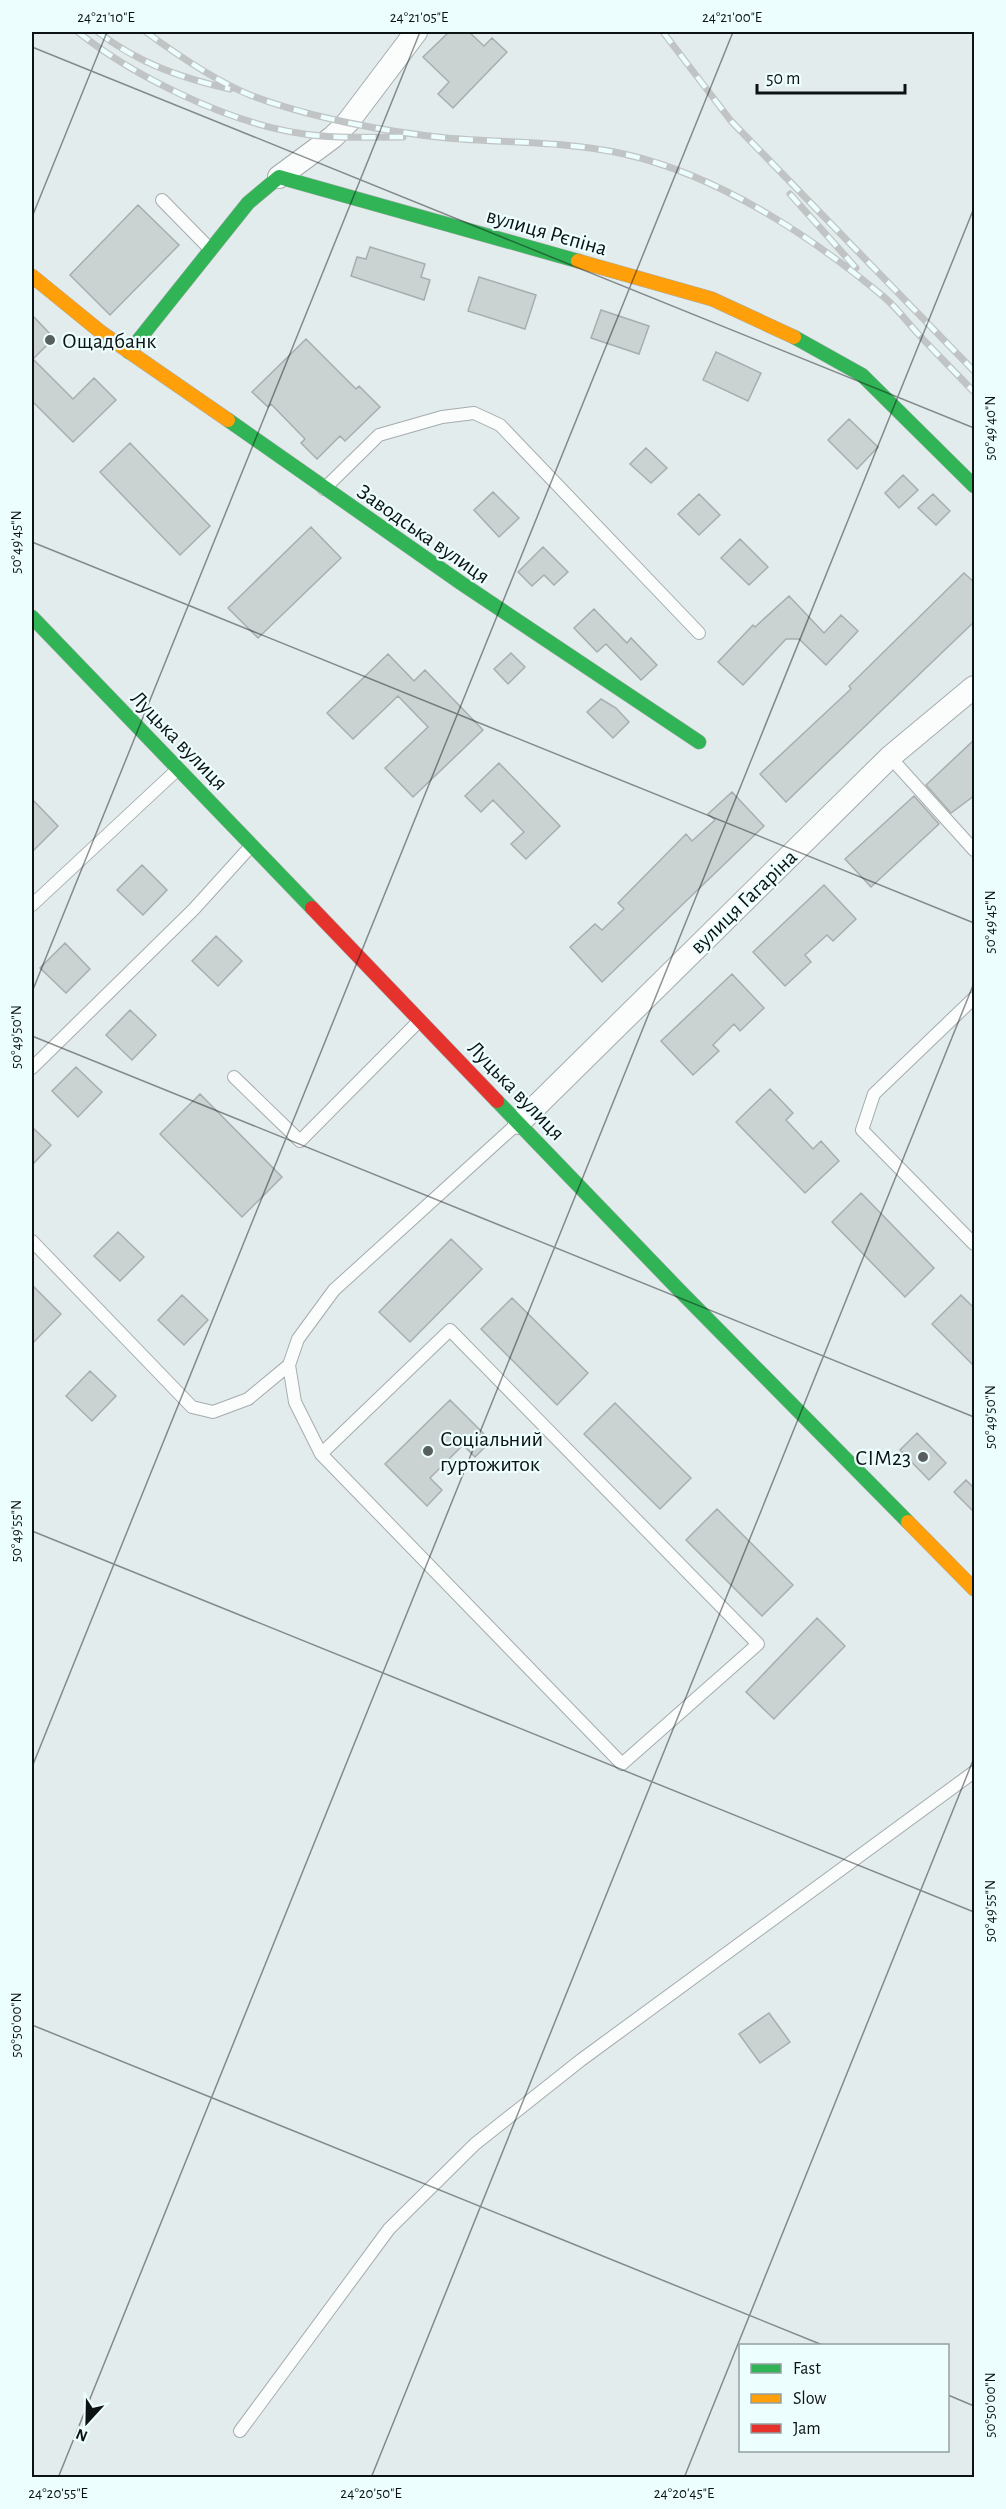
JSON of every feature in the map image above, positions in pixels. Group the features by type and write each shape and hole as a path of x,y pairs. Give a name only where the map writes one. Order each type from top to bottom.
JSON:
{"street":[{"path":"129,352 248,203 333,137 348,122 416,32"},
{"name":"вулиця Рєпіна","path":"279,177 712,299 808,343 862,375 975,486"},
{"name":"Заводська вулиця","path":"32,276 129,352 324,489 478,596 699,742"},
{"name":"Луцька вулиця","path":"32,617 519,1123 969,1574"},
{"name":"вулиця Гагаріна","path":"519,1123 890,757 975,687"}],"lane":[{"path":"162,200 210,250"},
{"path":"324,489 379,435 442,417 474,413 500,425 699,633"},
{"path":"890,757 975,850"},
{"path":"32,905 178,769"},
{"path":"32,1068 194,909 252,845"},
{"path":"975,998 874,1094 862,1130 975,1244"},
{"path":"234,1077 300,1141 420,1020"},
{"path":"321,1454 450,1330 758,1644 622,1764 321,1454 296,1402 289,1365 298,1338 334,1290 519,1123"},
{"path":"32,1241 192,1407 213,1412 248,1400 289,1365"},
{"path":"240,2431 389,2229 475,2144 581,2060 973,1777"}],"building":[{"path":"449,32 469,32 484,46 492,38 507,52 453,108 438,94 449,82 423,57"},
{"path":"138,205 179,245 110,315 70,275"},
{"path":"370,247 425,264 421,277 430,280 424,300 351,276 357,257 366,259"},
{"path":"479,277 536,295 525,329 468,311"},
{"path":"601,310 649,326 639,354 591,338"},
{"path":"32,315 54,338 33,359 73,399 94,378 116,400 73,442 32,401"},
{"path":"306,339 356,389 359,386 380,407 345,441 340,436 317,459 301,443 305,439 271,404 268,407 252,392"},
{"path":"716,352 761,373 748,401 703,380"},
{"path":"849,419 878,447 857,469 828,440"},
{"path":"130,443 210,526 180,555 100,472"},
{"path":"646,448 667,468 651,483 630,464"},
{"path":"903,475 918,490 899,508 885,493"},
{"path":"493,492 519,518 499,537 474,510"},
{"path":"699,494 720,515 699,535 678,514"},
{"path":"933,494 950,511 936,525 918,508"},
{"path":"311,527 341,558 258,638 228,608"},
{"path":"740,539 768,567 749,585 721,558"},
{"path":"543,547 568,572 554,585 544,575 532,586 518,572"},
{"path":"964,573 975,583 975,621 786,802 760,774 851,689 849,686"},
{"path":"789,596 824,633 841,615 858,631 826,665 799,639 786,639 743,685 718,662 753,625 755,627"},
{"path":"594,609 627,643 631,638 657,665 641,680 606,644 597,652 574,628"},
{"path":"511,653 525,667 508,684 494,669"},
{"path":"388,654 414,681 425,670 483,730 413,797 385,768 428,727 398,696 353,739 327,713"},
{"path":"601,699 616,708 629,722 613,738 587,712"},
{"path":"975,739 975,795 951,813 926,785"},
{"path":"499,763 560,826 526,859 511,844 524,832 493,800 481,812 465,796"},
{"path":"732,792 764,826 602,982 570,947 595,924 602,930 624,909 618,903 686,834 692,841 715,820 708,814"},
{"path":"914,796 939,824 871,887 845,859"},
{"path":"32,799 58,826 32,852"},
{"path":"142,865 167,890 143,915 117,890"},
{"path":"824,885 856,919 833,941 827,935 805,955 811,962 785,986 753,952"},
{"path":"216,936 242,961 218,986 192,961"},
{"path":"65,943 90,969 66,993 40,968"},
{"path":"732,974 764,1008 740,1031 734,1024 713,1045 719,1051 693,1075 661,1041"},
{"path":"130,1010 156,1035 132,1060 106,1035"},
{"path":"76,1067 102,1092 78,1117 52,1091"},
{"path":"770,1089 793,1113 786,1120 813,1149 821,1141 839,1161 805,1193 736,1122"},
{"path":"200,1094 282,1177 242,1217 160,1134"},
{"path":"32,1127 51,1145 32,1165"},
{"path":"861,1193 934,1268 905,1297 832,1222"},
{"path":"118,1232 144,1257 120,1281 94,1256"},
{"path":"451,1239 482,1269 410,1342 379,1312"},
{"path":"32,1285 61,1314 32,1344"},
{"path":"182,1295 208,1320 184,1345 158,1320"},
{"path":"961,1295 975,1309 975,1367 932,1324"},
{"path":"512,1298 588,1373 557,1405 481,1329"},
{"path":"90,1371 116,1396 92,1421 66,1396"},
{"name":"Соціальний гуртожиток","path":"450,1400 491,1441 475,1457 463,1445 430,1478 442,1490 427,1506 385,1464"},
{"path":"615,1403 691,1478 660,1509 584,1434"},
{"name":"СІМ23","path":"917,1433 946,1463 929,1480 900,1450"},
{"path":"966,1480 975,1489 975,1513 954,1492"},
{"path":"717,1509 793,1585 762,1616 686,1540"},
{"path":"817,1618 845,1646 774,1719 746,1692"},
{"path":"769,2013 790,2042 760,2063 739,2034"}],"railway":[{"path":"78,32 100,49 153,80 182,95 241,119 311,135 403,137"},
{"path":"98,32 144,61 194,80 230,89"},
{"path":"146,32 210,75 250,95 296,110 373,128 423,135 602,150 659,164 694,177 762,210 856,274 884,297 974,392"},
{"path":"663,32 731,121 974,371"},
{"path":"790,194 856,268"}],"traffic: fast":[{"path":"129,352 248,203 279,177 578,261"},
{"path":"794,337 862,375 974,486"},
{"path":"228,420 461,583 699,742"},
{"path":"32,617 312,908"},
{"path":"497,1101 908,1522"}],"traffic: slow":[{"path":"578,261 712,299 794,337"},
{"path":"32,276 102,333 228,420"},
{"path":"908,1522 974,1589"}],"traffic: jam":[{"path":"312,908 497,1101"}],"place":[{"name":"Ощадбанк","path":"50,340"},
{"name":"Соціальний гуртожиток","path":"428,1451"},
{"name":"СІМ23","path":"923,1457"}]}
